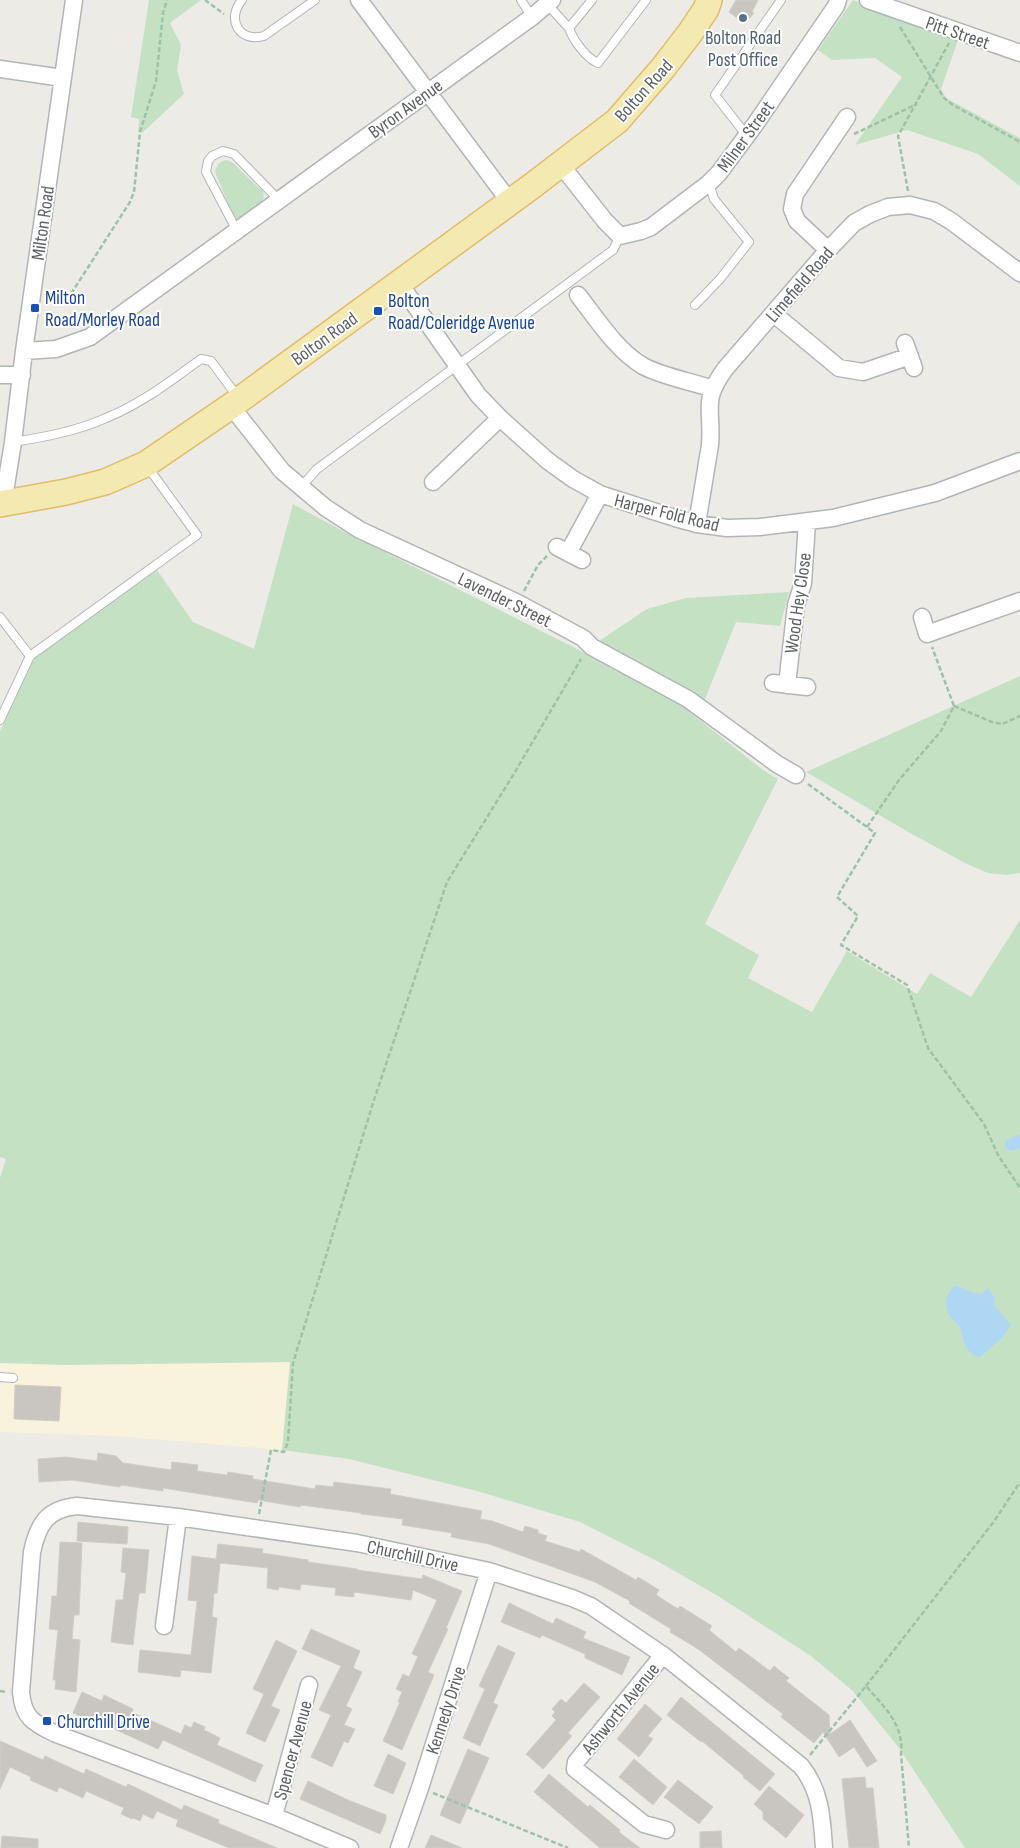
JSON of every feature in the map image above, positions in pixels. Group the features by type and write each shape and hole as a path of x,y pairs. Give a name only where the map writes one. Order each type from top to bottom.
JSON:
{"main road":[{"name":"Bolton Road","path":"1,508 105,482 146,464 235,403 561,165 616,121 646,90 690,33 706,9 709,0"}],"street":[{"name":"Milton Road","path":"1,508 13,442 24,351 74,0"},
{"path":"359,0 510,202"},
{"name":"Milner Street","path":"620,236 641,232 651,227 719,173 747,136 836,6 838,0"},
{"name":"Pitt Street","path":"868,0 1020,53"},
{"name":"Byron Avenue","path":"24,351 56,349 90,337 532,17 549,2"},
{"path":"0,69 63,78"},
{"path":"828,250 798,221 792,209 795,194 846,127"},
{"path":"561,165 605,221 620,236"},
{"name":"Limefield Road","path":"697,524 710,445 709,408 713,389 725,370 828,250 854,223 888,207 910,204 934,211 951,221 1020,272"},
{"name":"Harper Fold Road","path":"400,284 478,395 500,418 548,461 574,480 600,494 697,524 726,528 760,527 807,522 864,512 935,493 1020,461"},
{"path":"581,304 630,357 658,372 713,389"},
{"path":"774,314 839,368 863,372 910,356"},
{"path":"0,374 22,375"},
{"name":"Lavender Street","path":"235,403 282,471 326,508 360,530 518,603 583,638 592,647 688,699 777,764 796,775"},
{"path":"443,479 500,418"},
{"path":"569,554 600,494"},
{"name":"Wood Hey Close","path":"807,522 803,583 796,605 780,684 807,687"},
{"path":"922,617 928,634 1020,601"},
{"name":"Churchill Drive","path":"350,1848 274,1816 54,1733 30,1718 22,1705 21,1692 32,1552 36,1535 42,1523 64,1507 77,1506 257,1528 357,1544 489,1571 590,1606 663,1654 801,1766 812,1782 819,1799 824,1848"},
{"path":"164,1626 178,1517"},
{"name":"Kennedy Drive","path":"399,1848 489,1571"},
{"name":"Ashworth Avenue","path":"663,1654 574,1765 575,1769 644,1824 666,1830"},
{"name":"Spencer Avenue","path":"274,1816 309,1685"}],"lane":[{"path":"242,0 235,12 234,18 240,31 258,38 264,36 315,0"},
{"path":"521,0 532,17"},
{"path":"569,28 592,0"},
{"path":"549,2 569,28 572,36 592,60 598,63 646,0"},
{"path":"747,136 715,95 781,0"},
{"path":"237,231 206,172 208,161 212,156 223,151 234,154 279,200"},
{"path":"695,305 720,279 749,242 714,199 708,183"},
{"path":"300,488 318,469 613,250 620,236"},
{"path":"13,442 76,429 106,418 149,396 201,360 207,359 211,361 235,403"},
{"path":"0,720 30,656 197,535 146,464"},
{"path":"0,617 30,656"},
{"path":"0,1377 13,1378"}],"path":[{"path":"67,300 130,202 134,192 140,132 156,80 166,0"},
{"path":"205,0 223,14 234,18"},
{"path":"888,7 944,98 953,105 1020,142"},
{"path":"910,204 898,136 956,31"},
{"path":"846,127 917,104"},
{"path":"518,603 538,565 569,554"},
{"path":"928,634 954,706 992,722 1002,724 1020,716"},
{"path":"257,1528 271,1450 284,1452 288,1442 293,1362 373,1103 447,882 515,772 581,659 576,651 583,638"},
{"path":"867,827 899,780 941,731 954,706"},
{"path":"796,775 875,833 837,897 858,916 841,944 907,986 928,1048 984,1124 998,1155 1020,1188"},
{"path":"801,1766 866,1686 995,1520 1020,1482"},
{"path":"866,1686 894,1718 903,1741 901,1754 909,1848"},
{"path":"420,1788 567,1848"}],"shaded area":[{"path":"291,1362 282,1450 116,1436 0,1432 0,1363 65,1365"}],"green space":[{"path":"149,0 201,0 170,23 181,45 177,70 184,94 142,133 138,132 139,119 131,117"},
{"path":"853,0 958,40 941,89 946,98 1020,138 1020,186 978,154 907,130 855,145 902,77 875,58 832,60 818,50"},
{"path":"227,160 233,163 260,189 262,188 264,194 259,207 256,204 247,213 248,215 239,222 235,220 215,172 222,161"},
{"path":"293,504 581,651 678,703 763,770 778,779 705,924 759,955 748,978 812,1012 847,951 917,994 930,973 971,997 1020,920 1020,1848 965,1848 899,1748 853,1691 811,1656 718,1596 659,1562 580,1522 477,1491 349,1459 282,1450 290,1362 65,1365 0,1363 0,1178 6,1159 0,1157 0,731 33,659 157,570 193,622 254,649"},
{"path":"789,592 780,626 736,622 703,704 672,682 599,641 647,609 686,598"},
{"path":"1020,676 1020,873 1007,875 988,873 965,863 806,772"}],"water":[{"path":"1020,1134 1020,1148 1011,1151 1005,1148 1005,1141"},
{"path":"956,1285 970,1292 981,1294 988,1288 995,1298 994,1305 1011,1325 1002,1338 980,1357 970,1352 964,1342 960,1327 948,1312 946,1303 948,1295"}],"building":[{"name":"Bolton Road Post Office","path":"736,0 758,0 752,12 754,13 745,24 729,12"},
{"path":"15,1385 61,1387 59,1421 14,1419"},
{"path":"98,1453 116,1456 123,1463 171,1470 172,1462 198,1465 197,1471 227,1475 228,1472 253,1476 253,1479 315,1489 316,1485 333,1487 334,1482 391,1489 390,1494 482,1511 480,1519 492,1521 523,1532 525,1526 538,1530 538,1533 547,1536 545,1541 580,1552 581,1549 636,1580 638,1577 659,1590 656,1595 678,1609 680,1606 712,1626 709,1630 736,1652 739,1648 770,1671 774,1666 789,1678 786,1681 829,1715 830,1734 850,1720 877,1761 867,1767 854,1747 839,1757 823,1732 814,1743 781,1717 783,1714 698,1649 670,1632 671,1629 629,1603 630,1601 595,1582 489,1544 451,1537 452,1533 402,1525 403,1519 361,1513 301,1505 300,1507 258,1500 257,1503 163,1488 163,1491 72,1480 39,1482 38,1459 66,1457 97,1461"},
{"path":"78,1522 128,1527 127,1544 77,1541"},
{"path":"60,1542 82,1543 79,1615 74,1615 72,1639 80,1640 76,1692 55,1689 56,1680 53,1680 58,1630 49,1629 52,1596 57,1596"},
{"path":"218,1544 263,1549 262,1553 357,1570 422,1579 423,1575 462,1591 446,1628 448,1629 428,1672 434,1675 402,1750 383,1741 400,1702 398,1702 402,1692 396,1689 403,1674 409,1677 418,1656 412,1654 437,1600 413,1590 411,1600 354,1592 354,1597 335,1595 336,1588 301,1584 300,1590 279,1587 278,1590 267,1588 268,1568 220,1563 217,1593 214,1593 212,1617 217,1618 211,1673 181,1670 180,1677 138,1672 140,1650 191,1655 197,1601 188,1600 192,1556 216,1559"},
{"path":"123,1548 149,1550 145,1593 139,1593 133,1645 111,1642 116,1600 123,1600 126,1573 121,1572"},
{"path":"509,1603 553,1624 556,1618 586,1632 583,1638 630,1657 622,1675 585,1658 585,1654 542,1635 540,1638 501,1622"},
{"path":"311,1629 360,1651 353,1668 362,1672 346,1706 352,1709 344,1725 355,1729 348,1743 344,1741 332,1767 311,1757 331,1715 319,1710 341,1666 302,1649"},
{"path":"276,1640 297,1651 271,1706 280,1710 265,1742 246,1733 264,1694 253,1689"},
{"path":"498,1645 515,1653 493,1703 498,1705 480,1746 463,1738 485,1689 479,1686"},
{"path":"584,1683 600,1697 568,1733 572,1736 543,1769 526,1754 556,1720 552,1716 555,1712 552,1709 561,1699 566,1703"},
{"path":"82,1692 102,1701 104,1695 133,1709 132,1712 181,1734 185,1725 191,1728 194,1722 205,1727 204,1730 220,1738 217,1745 263,1765 255,1782 163,1740 158,1749 73,1713"},
{"path":"681,1697 775,1774 760,1791 702,1741 667,1715"},
{"path":"645,1704 662,1719 648,1736 653,1739 639,1757 617,1739"},
{"path":"0,1741 43,1760 45,1756 84,1774 86,1769 126,1787 128,1784 182,1810 184,1805 219,1820 218,1823 277,1848 229,1848 176,1826 178,1820 157,1811 153,1819 143,1814 140,1821 132,1819 121,1814 124,1808 86,1791 83,1798 59,1787 57,1792 30,1780 31,1777 10,1767 0,1789"},
{"path":"468,1749 489,1758 460,1824 440,1815"},
{"path":"388,1754 406,1763 393,1794 374,1786"},
{"path":"634,1759 667,1787 653,1805 619,1777"},
{"path":"549,1774 588,1807 590,1805 620,1830 619,1832 640,1848 600,1848 534,1792"},
{"path":"865,1777 866,1788 873,1788 879,1848 849,1848 842,1779"},
{"path":"678,1780 713,1807 699,1824 664,1797"},
{"path":"308,1781 386,1815 386,1820 380,1834 300,1799"},
{"path":"769,1786 804,1815 786,1838 763,1819 763,1812 754,1804"},
{"path":"721,1831 722,1848 700,1848 700,1832"},
{"path":"431,1835 462,1848 425,1848"},
{"path":"2,1836 38,1839 38,1848 1,1848"}],"place":[{"name":"Bolton Road Post Office","path":"743,18"},
{"name":"Milton Road/Morley Road","path":"35,308"},
{"name":"Bolton Road/Coleridge Avenue","path":"378,311"},
{"name":"Churchill Drive","path":"47,1721"}]}
